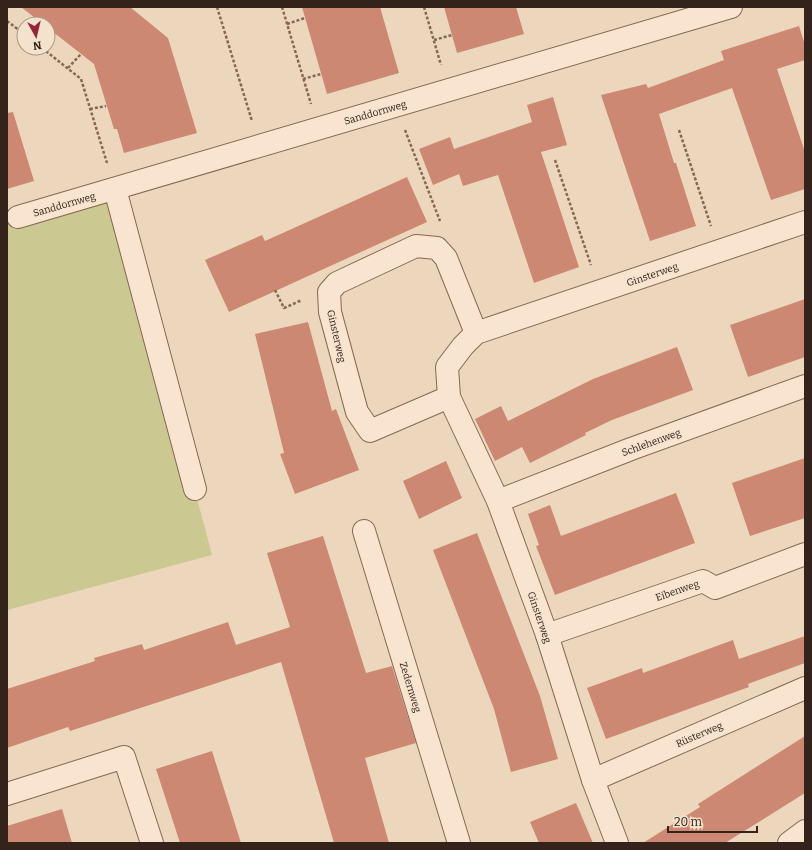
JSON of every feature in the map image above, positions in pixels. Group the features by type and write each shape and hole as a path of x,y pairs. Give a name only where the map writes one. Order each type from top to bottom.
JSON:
{"street":[{"name":"Sanddornweg","path":"18,217 731,7"},
{"path":"115,189 195,489"},
{"name":"Ginsterweg","path":"617,843 593,780 547,635 498,501 449,397 447,367 463,346 476,334 805,222"},
{"name":"Ginsterweg","path":"437,248 416,246 337,283 330,292 330,312 357,412 370,431 449,397"},
{"path":"437,248 446,258 476,334"},
{"name":"Schlehenweg","path":"498,501 631,449 805,386"},
{"name":"Zedernweg","path":"364,531 459,843"},
{"name":"Eibenweg","path":"547,635 703,581 714,588 805,554"},
{"name":"Rüsterweg","path":"593,780 805,688"},
{"path":"7,794 124,756 152,843"},
{"path":"789,843 805,831"}],"path":[{"path":"217,7 260,146"},
{"path":"219,12 222,7"},
{"path":"282,7 319,128"},
{"path":"424,7 449,90"},
{"path":"287,24 305,18"},
{"path":"7,21 16,28"},
{"path":"434,40 452,35"},
{"path":"68,68 81,54"},
{"path":"52,56 81,79 115,189"},
{"path":"303,79 321,74"},
{"path":"90,109 106,106"},
{"path":"396,106 445,236 437,248"},
{"path":"679,130 720,251"},
{"path":"555,160 600,292"}],"shaded area":[{"path":"115,189 212,555 7,610 7,221"}],"building":[{"path":"21,7 130,7 168,38 197,133 124,153 117,129 114,129 94,64 56,34 56,16 33,16"},
{"path":"302,7 380,7 399,73 327,94"},
{"path":"444,7 516,7 524,34 457,53"},
{"path":"799,26 805,45 805,60 777,69 805,152 805,189 771,200 732,88 659,114 696,226 650,241 601,95 646,84 648,88 724,60 721,51"},
{"path":"553,97 567,145 541,152 579,267 534,283 498,175 463,186 459,174 433,185 419,149 450,137 454,149 532,122 527,105"},
{"path":"13,112 34,181 7,189 7,113"},
{"path":"407,177 427,222 229,312 205,260 262,235 265,241"},
{"path":"805,299 805,357 748,377 730,325"},
{"path":"308,322 332,411 336,409 359,470 295,494 280,454 284,453 255,334"},
{"path":"677,347 693,390 612,420 585,433 586,435 530,463 522,447 495,461 475,419 501,406 508,421 593,379"},
{"path":"805,458 805,518 750,536 732,483"},
{"path":"446,461 462,498 419,519 403,481"},
{"path":"676,493 695,543 555,595 536,546 539,545 528,514 550,505 561,536"},
{"path":"477,533 540,696 558,759 511,772 494,709 433,550"},
{"path":"323,536 366,673 392,666 416,743 365,758 389,843 334,843 281,662 70,731 68,727 7,748 7,689 95,661 94,658 142,644 144,650 228,622 236,645 290,627 267,553"},
{"path":"805,636 805,663 748,684 749,687 606,739 587,688 642,668 643,673 733,640 739,659"},
{"path":"805,736 805,793 725,843 643,843 700,807 698,804"},
{"path":"212,751 241,843 180,843 156,769"},
{"path":"576,803 593,843 539,843 530,822"},
{"path":"62,809 72,843 7,843 7,826"}]}
